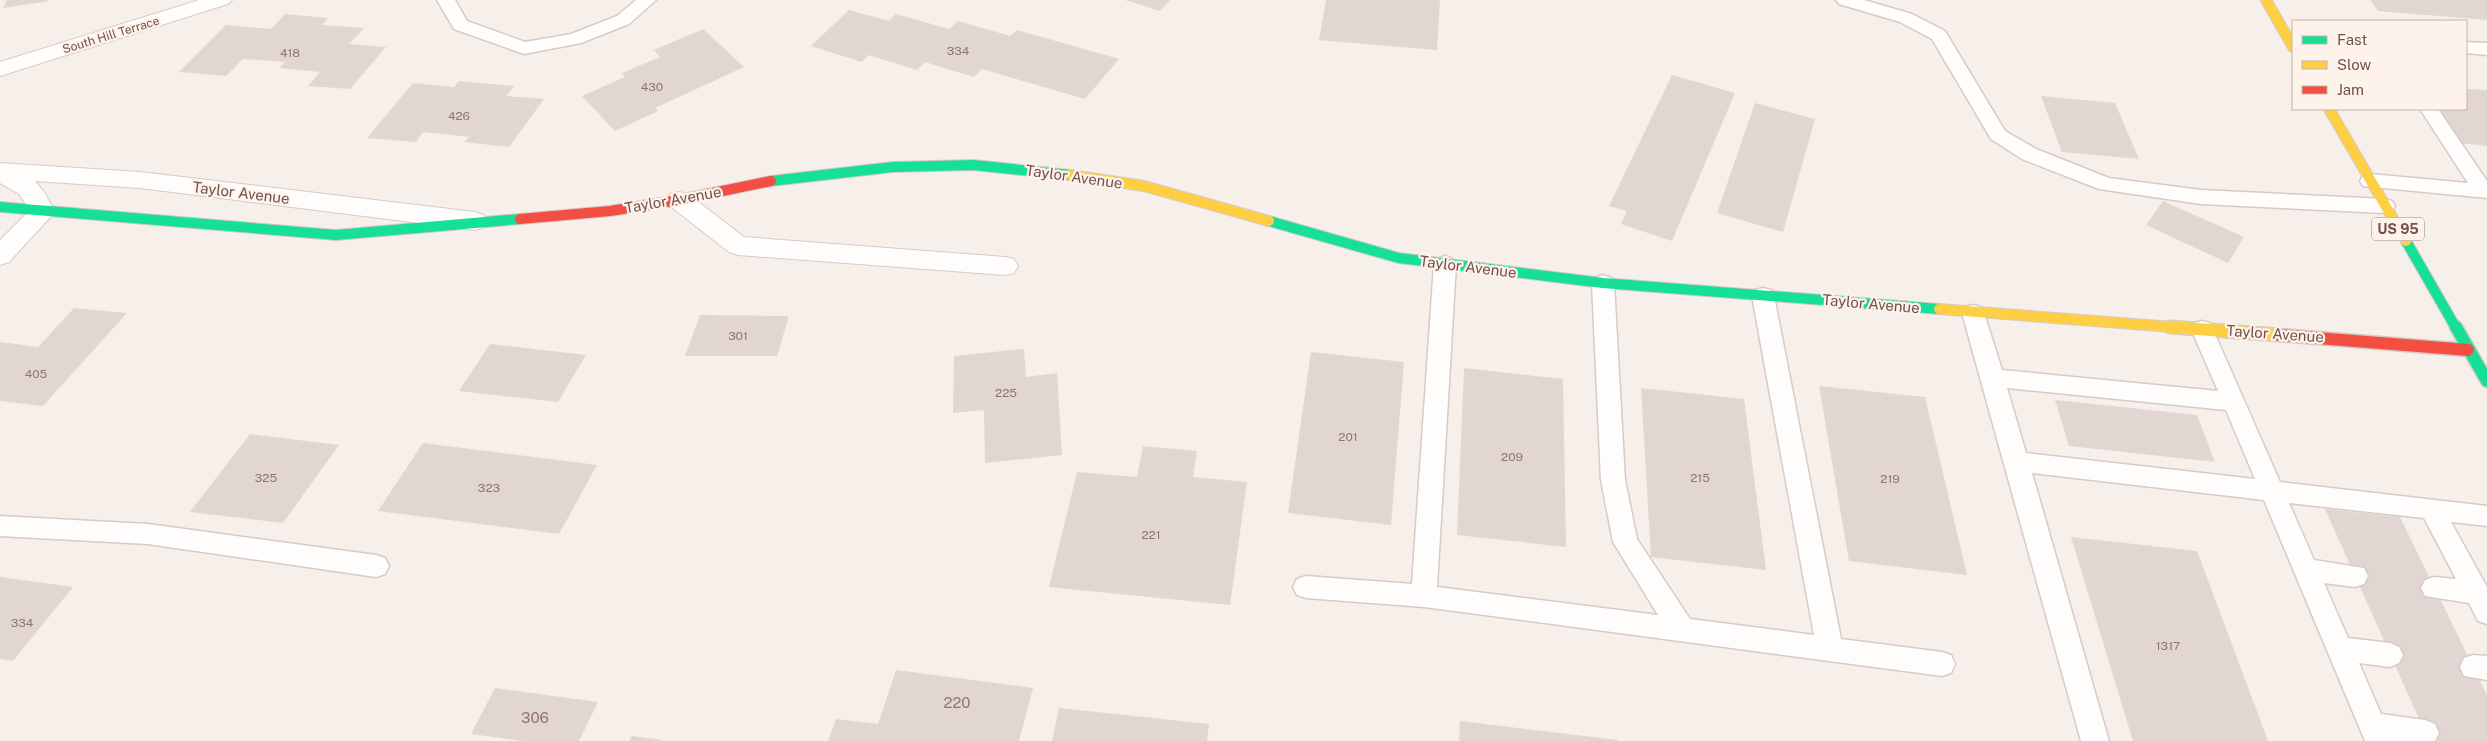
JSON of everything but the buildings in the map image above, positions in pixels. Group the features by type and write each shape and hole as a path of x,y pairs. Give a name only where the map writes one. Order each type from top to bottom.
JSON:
{"main road":[{"path":"2266,0 2291,39"},
{"name":"US 95","path":"2330,110 2487,381"},
{"name":"Taylor Avenue","path":"0,207 336,235 610,211 679,200 786,178 893,167 973,165 1048,172 1144,186 1400,258 1445,264 1602,283 2468,350"}],"street":[{"name":"South Hill Terrace","path":"0,69 221,0"},
{"name":"Taylor Avenue","path":"0,173 15,179 34,193 44,212"},
{"name":"Taylor Avenue","path":"0,173 140,180 481,222"},
{"path":"679,200 738,246 1005,266"},
{"path":"0,256 44,212"}],"lane":[{"path":"446,0 460,25 524,48 583,36 623,20 647,0"},
{"path":"1845,0 1906,18 1939,36 1998,135 2029,154 2106,184 2201,197 2385,206"},
{"path":"2467,48 2487,49"},
{"path":"2429,110 2485,190"},
{"path":"2370,181 2485,190"},
{"path":"1424,596 1445,264"},
{"path":"1602,283 1613,480 1625,542 1682,630"},
{"path":"1763,296 1830,650"},
{"path":"1973,313 2018,462 2095,741"},
{"path":"2202,330 2376,733 2425,733"},
{"path":"1993,378 2234,402"},
{"path":"2018,462 2487,516"},
{"path":"2432,509 2482,603"},
{"path":"0,526 148,534 376,566"},
{"path":"2307,570 2355,576"},
{"path":"1306,587 1424,596 1942,664"},
{"path":"2434,588 2482,603"},
{"path":"2340,650 2390,655"}],"traffic: fast":[{"path":"771,181 893,167 973,165 1070,175"},
{"path":"0,207 336,235 520,219"},
{"path":"1269,221 1399,258 1603,283 1939,309"},
{"path":"2406,241 2487,381"}],"traffic: slow":[{"path":"2266,0 2292,45"},
{"path":"2330,110 2406,241"},
{"path":"1070,175 1144,186 1269,221"},
{"path":"1939,309 2279,335"}],"traffic: jam":[{"path":"520,219 610,211 679,200 771,181"},
{"path":"2279,335 2468,350"}]}
